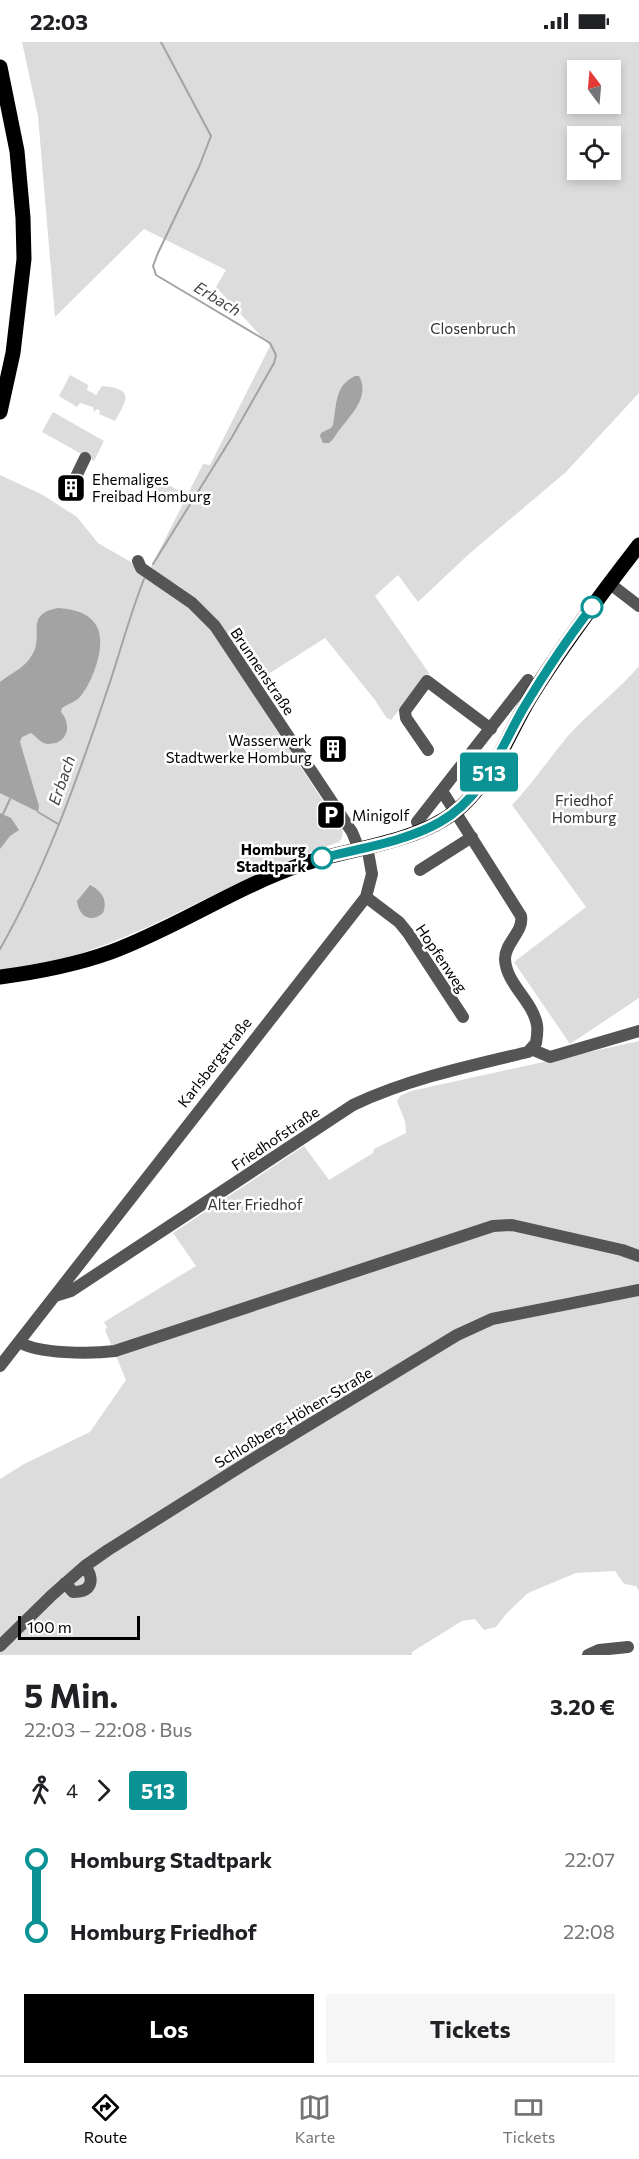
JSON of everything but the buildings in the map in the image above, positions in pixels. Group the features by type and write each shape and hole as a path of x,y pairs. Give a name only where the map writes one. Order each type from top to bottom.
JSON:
{"main road":[{"path":"0,67 17,151 23,218 23,269 13,353 0,412"},
{"path":"0,977 63,966 112,952 276,874 428,828 456,812 481,785 517,707 639,545"}],"street":[{"path":"0,382 13,353"},
{"path":"73,483 85,458"},
{"name":"Brunnenstraße","path":"138,561 141,568 192,603 215,626 363,847"},
{"path":"609,583 639,606"},
{"path":"417,822 491,729 517,707 528,680"},
{"path":"428,750 406,718 405,711 427,681 491,729"},
{"path":"442,791 520,916 522,923 506,951 505,959 507,970 537,1022 536,1044 531,1049"},
{"path":"420,870 472,837"},
{"name":"Karlsbergstraße","path":"0,1366 366,897 372,874 363,847"},
{"name":"Hopfenweg","path":"366,897 399,922 408,933 463,1017"},
{"name":"Friedhofstraße","path":"55,1296 71,1291 353,1105 387,1090 451,1070 528,1052 531,1049 550,1057 639,1031"},
{"path":"19,1342 28,1348 49,1350 102,1353 121,1350 504,1224 622,1250 639,1256"},
{"name":"Schloßberg-Höhen-Straße","path":"0,1646 85,1566 220,1479 472,1327 500,1317 639,1290"},
{"path":"65,1583 73,1592 86,1589 90,1585 91,1576 85,1566"},
{"path":"588,1655 599,1650 628,1647"}],"green space":[{"name":"Closenbruch","path":"22,42 639,42 639,393 566,472 469,554 418,602 398,575 375,596 429,673 391,720 386,717 325,638 259,680 212,618 151,567 203,464 210,465 270,346 216,287 226,270 144,229 55,317 38,116"},
{"path":"70,375 88,385 87,390 96,395 102,386 124,392 125,401 115,421 99,414 100,411 97,409 94,412 93,407 80,403 77,407 59,396"},
{"path":"53,412 104,441 94,461 42,432"},
{"path":"0,475 43,495 77,517 98,543 131,562 140,573 201,615 323,801 321,803 337,830 343,828 339,842 273,866 110,943 65,959 0,971"},
{"path":"155,477 179,491 172,505 147,491"},
{"name":"Friedhof Homburg","path":"639,666 639,998 570,1044 514,962 586,907 512,805 567,737"},
{"name":"Alter Friedhof","path":"639,1041 639,1591 636,1586 624,1584 615,1571 576,1573 528,1593 496,1627 484,1630 475,1619 462,1621 412,1652 412,1655 0,1655 0,1479 24,1464 90,1432 126,1380 105,1330 107,1327 104,1322 196,1266 173,1233 304,1146 329,1180 373,1153 374,1149 406,1133 405,1121 397,1101 400,1096 411,1091"}],"shaded area":[{"path":"359,376 362,385 360,401 334,438 329,443 323,443 320,436 333,425 340,391 348,380"},
{"path":"58,608 79,612 93,621 99,633 99,653 93,674 83,693 78,699 62,708 61,712 67,723 66,734 63,738 47,744 31,733 22,737 20,742 39,806 38,812 0,793 0,682 29,660 37,640 38,620 47,611"},
{"path":"0,813 11,818 19,830 10,836 0,849"},
{"path":"90,885 101,893 105,904 103,913 94,918 86,917 80,911 77,901"}],"waterway":[{"name":"Erbach","path":"153,564 232,437 274,363 276,355 270,343 156,275 153,266 158,253 199,167 211,136 161,42"},
{"name":"Erbach","path":"0,949 33,885 62,817 100,713 144,579"},
{"path":"3,814 10,799"},
{"path":"38,812 58,824"}],"bus line":[{"name":"513","path":"322,858 428,828 447,818 464,805 481,785 556,655 592,607"}],"place":[{"name":"Ehemaliges Freibad Homburg","path":"71,488"},
{"name":"Wasserwerk Stadtwerke Homburg","path":"333,749"},
{"name":"Minigolf","path":"331,815"},
{"name":"Homburg Stadtpark","path":"322,858"}]}
